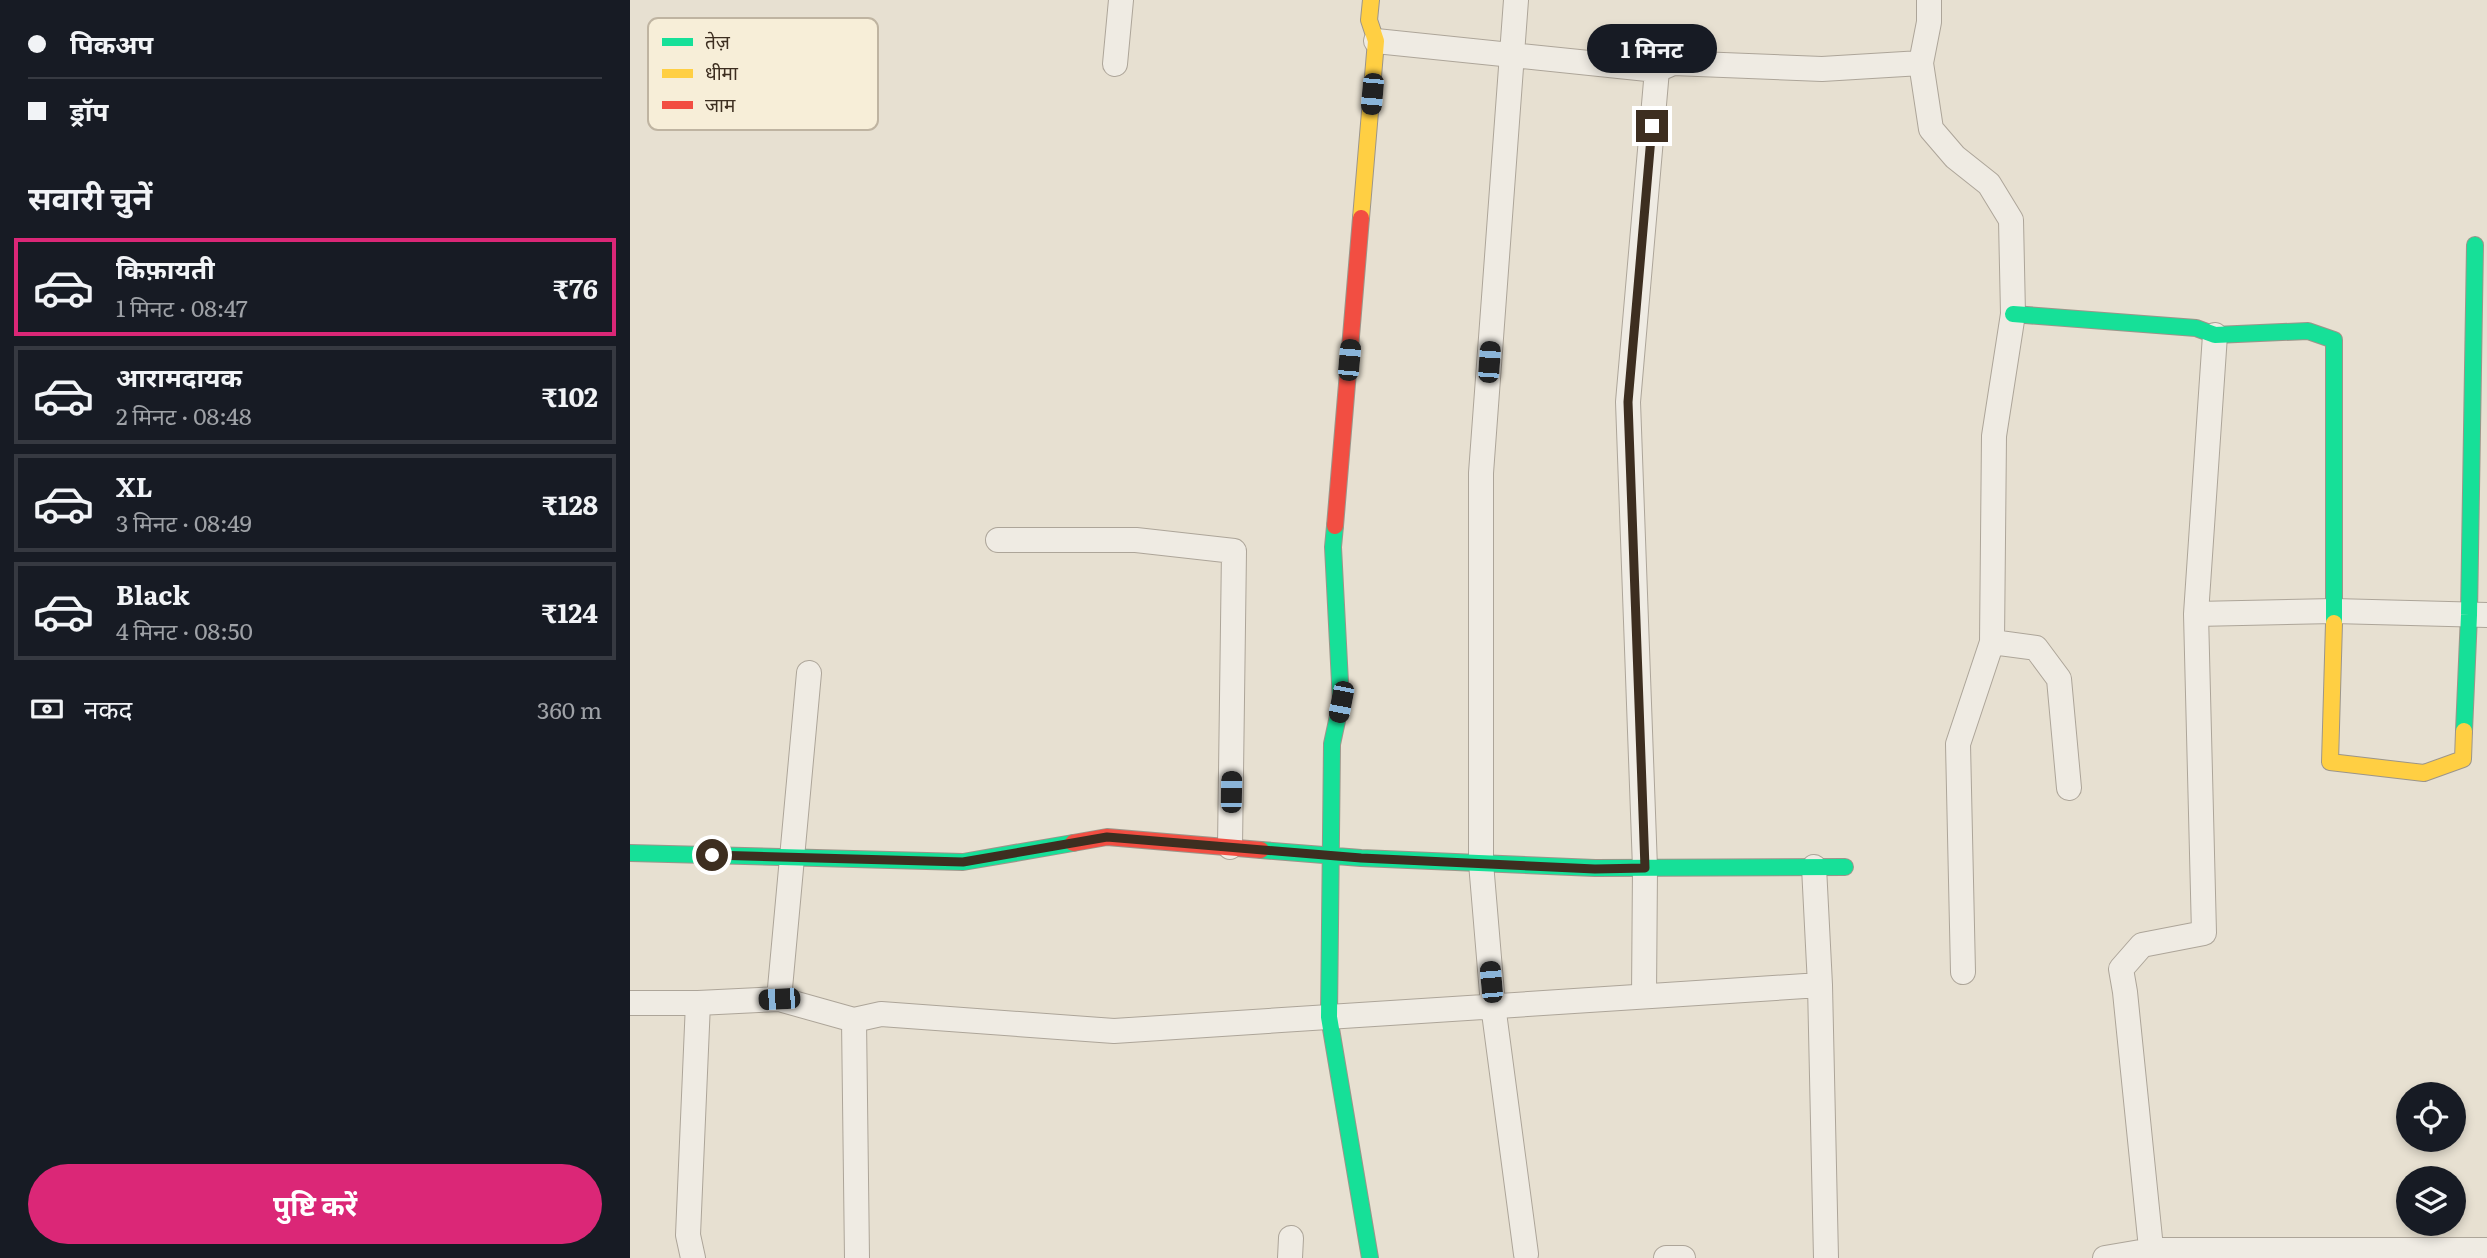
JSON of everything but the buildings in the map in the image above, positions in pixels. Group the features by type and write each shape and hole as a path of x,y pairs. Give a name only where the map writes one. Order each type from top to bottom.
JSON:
{"street":[{"path":"1115,64 1121,0"},
{"path":"1370,1258 1329,1017 1332,744 1341,702 1333,547 1376,41 1369,20 1371,0"},
{"path":"1516,0 1480,474 1481,863 1493,1005 1529,1257"},
{"path":"1929,0 1929,22 1921,62 1931,129 1955,157 1989,184 2011,220 2013,314 1994,436 1992,642 1958,744 1963,972"},
{"path":"1376,41 1657,70 1673,63 1822,69 1921,62"},
{"path":"1644,996 1645,868 1628,402 1657,70"},
{"path":"2013,314 2196,328 2215,335 2308,331 2334,340 2334,611 2330,762 2424,773 2463,759 2478,615 2476,245"},
{"path":"2152,1254 2121,969 2142,945 2204,933 2196,614 2215,335"},
{"path":"998,540 1136,540 1234,551 1230,848"},
{"path":"2196,614 2334,611 2478,615"},
{"path":"1992,642 2036,649 2059,679 2069,788"},
{"path":"779,999 810,673"},
{"path":"630,853 963,862 1107,837 1332,855 1595,869 1845,867"},
{"path":"1814,867 1820,985 1826,1258"},
{"path":"630,1003 779,999 853,1020 881,1014 1114,1031 1820,985"},
{"path":"693,1258 688,1235 698,1003"},
{"path":"853,1020 857,1258"},
{"path":"2105,1258 2152,1254 2487,1250"},
{"path":"1666,1258 1684,1258"}],"traffic: fast":[{"path":"2464,731 2469,615 2475,245"},
{"path":"2013,314 2196,328 2215,335 2308,331 2334,340 2334,623"},
{"path":"1335,526 1333,547 1341,702 1332,744 1329,1017 1370,1258"},
{"path":"630,853 963,862 1073,843"},
{"path":"1261,850 1361,858 1595,868 1845,867"}],"traffic: slow":[{"path":"1361,218 1376,41 1369,20 1371,0"},
{"path":"2334,623 2330,762 2424,773 2463,759 2464,731"}],"traffic: jam":[{"path":"1335,526 1361,218"},
{"path":"1073,843 1107,837 1261,850"}],"route":[{"path":"712,855 963,862 1107,837 1361,858 1595,869 1645,868 1628,402 1652,126"}]}
